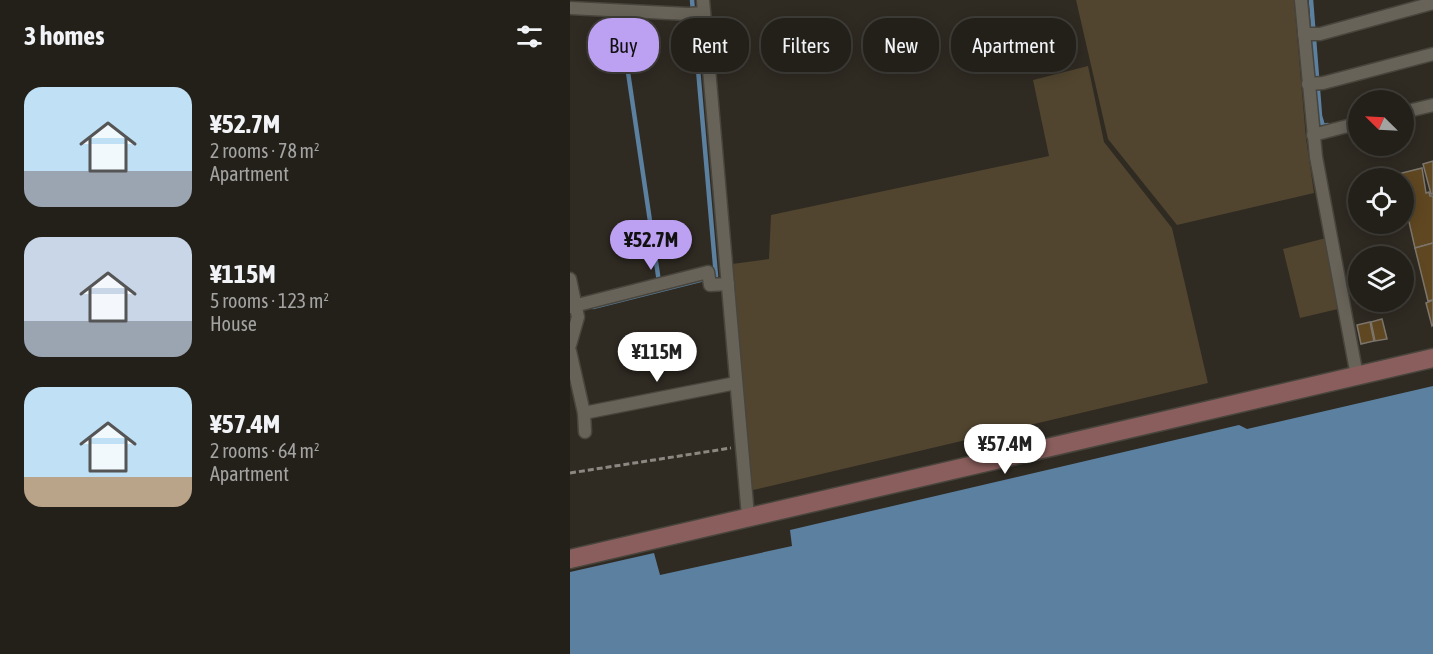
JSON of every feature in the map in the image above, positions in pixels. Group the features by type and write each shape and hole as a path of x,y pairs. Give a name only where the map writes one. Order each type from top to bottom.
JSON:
{"street":[{"path":"1301,0 1311,34 1314,84 1313,135 1357,376"},
{"path":"1311,34 1433,3"},
{"path":"570,8 593,4 698,10 728,284 748,516"},
{"path":"1314,84 1433,54"},
{"path":"1414,110 1433,105"},
{"path":"1313,135 1348,126"},
{"path":"575,309 708,272 710,285 728,284"},
{"path":"570,279 575,309 570,345"},
{"path":"570,351 584,412 585,432"},
{"path":"570,559 1433,358"},
{"path":"584,412 736,383"}],"path":[{"path":"570,473 741,446"}],"shaded area":[{"path":"1076,0 1294,0 1306,138 1314,193 1177,225 1108,139"},
{"path":"1088,66 1104,142 1172,228 1208,383 753,490 749,486 732,264 769,259 771,215 1049,156 1033,80 1064,72 1076,72 1076,69"},
{"path":"1326,238 1338,309 1300,318 1283,249"}],"water":[{"path":"1433,386 1433,654 570,654 570,572 654,553 660,575 792,546 790,530 1239,425 1247,429"}],"building":[{"path":"1433,161 1433,194 1431,194 1423,164"},
{"path":"1422,168 1426,193 1429,192 1430,196 1433,196 1433,243 1415,248 1412,234 1414,234 1414,170"},
{"path":"1433,243 1433,300 1428,301 1415,248"},
{"path":"1433,300 1433,325 1432,326 1426,303"},
{"path":"1382,319 1387,339 1375,341 1371,322"},
{"path":"1370,322 1374,341 1361,344 1357,325"}],"waterway":[{"path":"593,307 716,276 692,0"},
{"path":"1311,0 1320,116 1323,126 1328,125"},
{"path":"628,72 659,282"}]}
